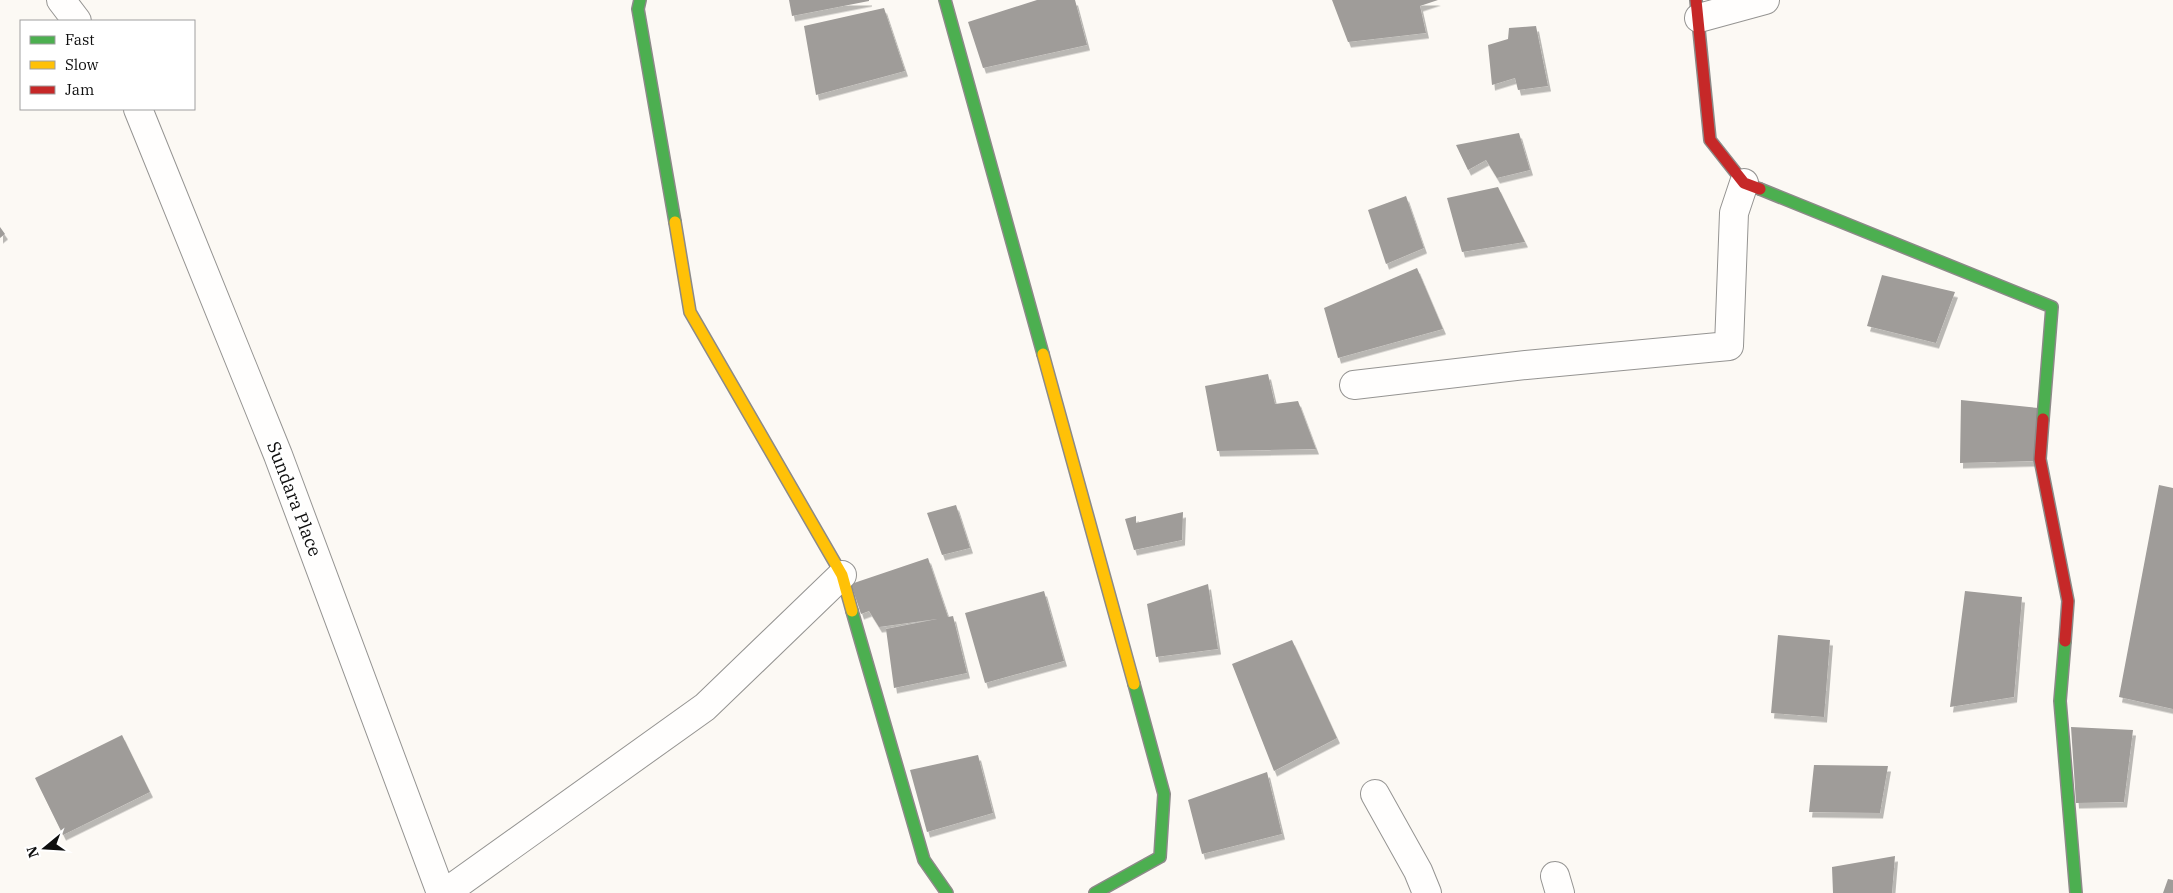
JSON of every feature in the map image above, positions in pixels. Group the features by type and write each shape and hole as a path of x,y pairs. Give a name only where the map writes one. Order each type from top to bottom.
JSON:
{"street":[{"path":"62,0 76,20"},
{"path":"640,0 638,9 690,312 842,575 924,860 947,893"},
{"path":"945,0 1164,794 1160,857 1095,893"},
{"path":"1765,0 1697,9 1710,140 1744,183 2052,307 2040,459 2068,601 2060,701 2076,893"},
{"name":"Sundara Place","path":"138,110 278,455 441,893"},
{"path":"1354,385 1526,365 1729,346 1734,213 1744,183"},
{"path":"445,893 705,707 842,575"},
{"path":"1374,794 1418,871 1427,893"}],"building":[{"path":"789,0 869,0 869,1 792,16"},
{"path":"1037,0 1075,0 1087,45 983,68 968,22"},
{"path":"1332,0 1438,0 1420,6 1426,33 1348,42"},
{"path":"884,8 905,71 816,95 804,26"},
{"path":"1536,26 1548,86 1518,90 1515,78 1492,85 1488,45 1508,39 1509,28"},
{"path":"1519,133 1530,170 1497,178 1486,160 1468,170 1456,145"},
{"path":"1498,187 1525,242 1462,252 1447,198"},
{"path":"1406,196 1424,248 1386,264 1368,210"},
{"path":"0,227 5,234 0,238"},
{"path":"1417,268 1443,329 1338,358 1324,308"},
{"path":"1882,275 1955,292 1936,343 1867,326"},
{"path":"1268,374 1275,404 1298,401 1316,449 1217,451 1205,386"},
{"path":"1961,400 2038,408 2034,461 1960,463"},
{"path":"2159,485 2173,488 2173,709 2119,697"},
{"path":"956,505 970,548 942,555 927,513"},
{"path":"1183,512 1182,540 1134,550 1125,519 1136,516 1136,523"},
{"path":"928,558 948,617 953,616 967,673 894,688 886,629 937,619 879,627 869,611 861,614 851,584"},
{"path":"1208,584 1218,649 1156,657 1147,604"},
{"path":"1044,591 1064,661 985,683 965,613"},
{"path":"1965,591 2022,597 2014,697 1950,707"},
{"path":"1778,635 1830,640 1824,717 1771,713"},
{"path":"1292,640 1337,738 1274,771 1232,664"},
{"path":"2071,727 2133,730 2124,802 2076,803"},
{"path":"122,735 150,792 63,835 35,778"},
{"path":"978,755 993,813 927,832 910,770"},
{"path":"1814,765 1888,766 1880,813 1809,812"},
{"path":"1267,772 1282,834 1202,854 1188,800"},
{"path":"1895,856 1892,893 1833,893 1832,867"},
{"path":"2168,879 2173,880 2173,893 2163,893"}],"traffic: fast":[{"path":"640,0 638,9 675,222"},
{"path":"945,0 1043,354"},
{"path":"1760,189 2052,307 2043,419"},
{"path":"852,611 924,860 947,893"},
{"path":"2065,641 2060,701 2076,893"},
{"path":"1095,893 1160,857 1164,794 1134,684"}],"traffic: slow":[{"path":"675,222 690,312 842,575 852,611"},
{"path":"1043,354 1134,684"}],"traffic: jam":[{"path":"1696,0 1710,140 1744,183 1760,189"},
{"path":"2043,419 2040,459 2068,601 2065,641"}]}
